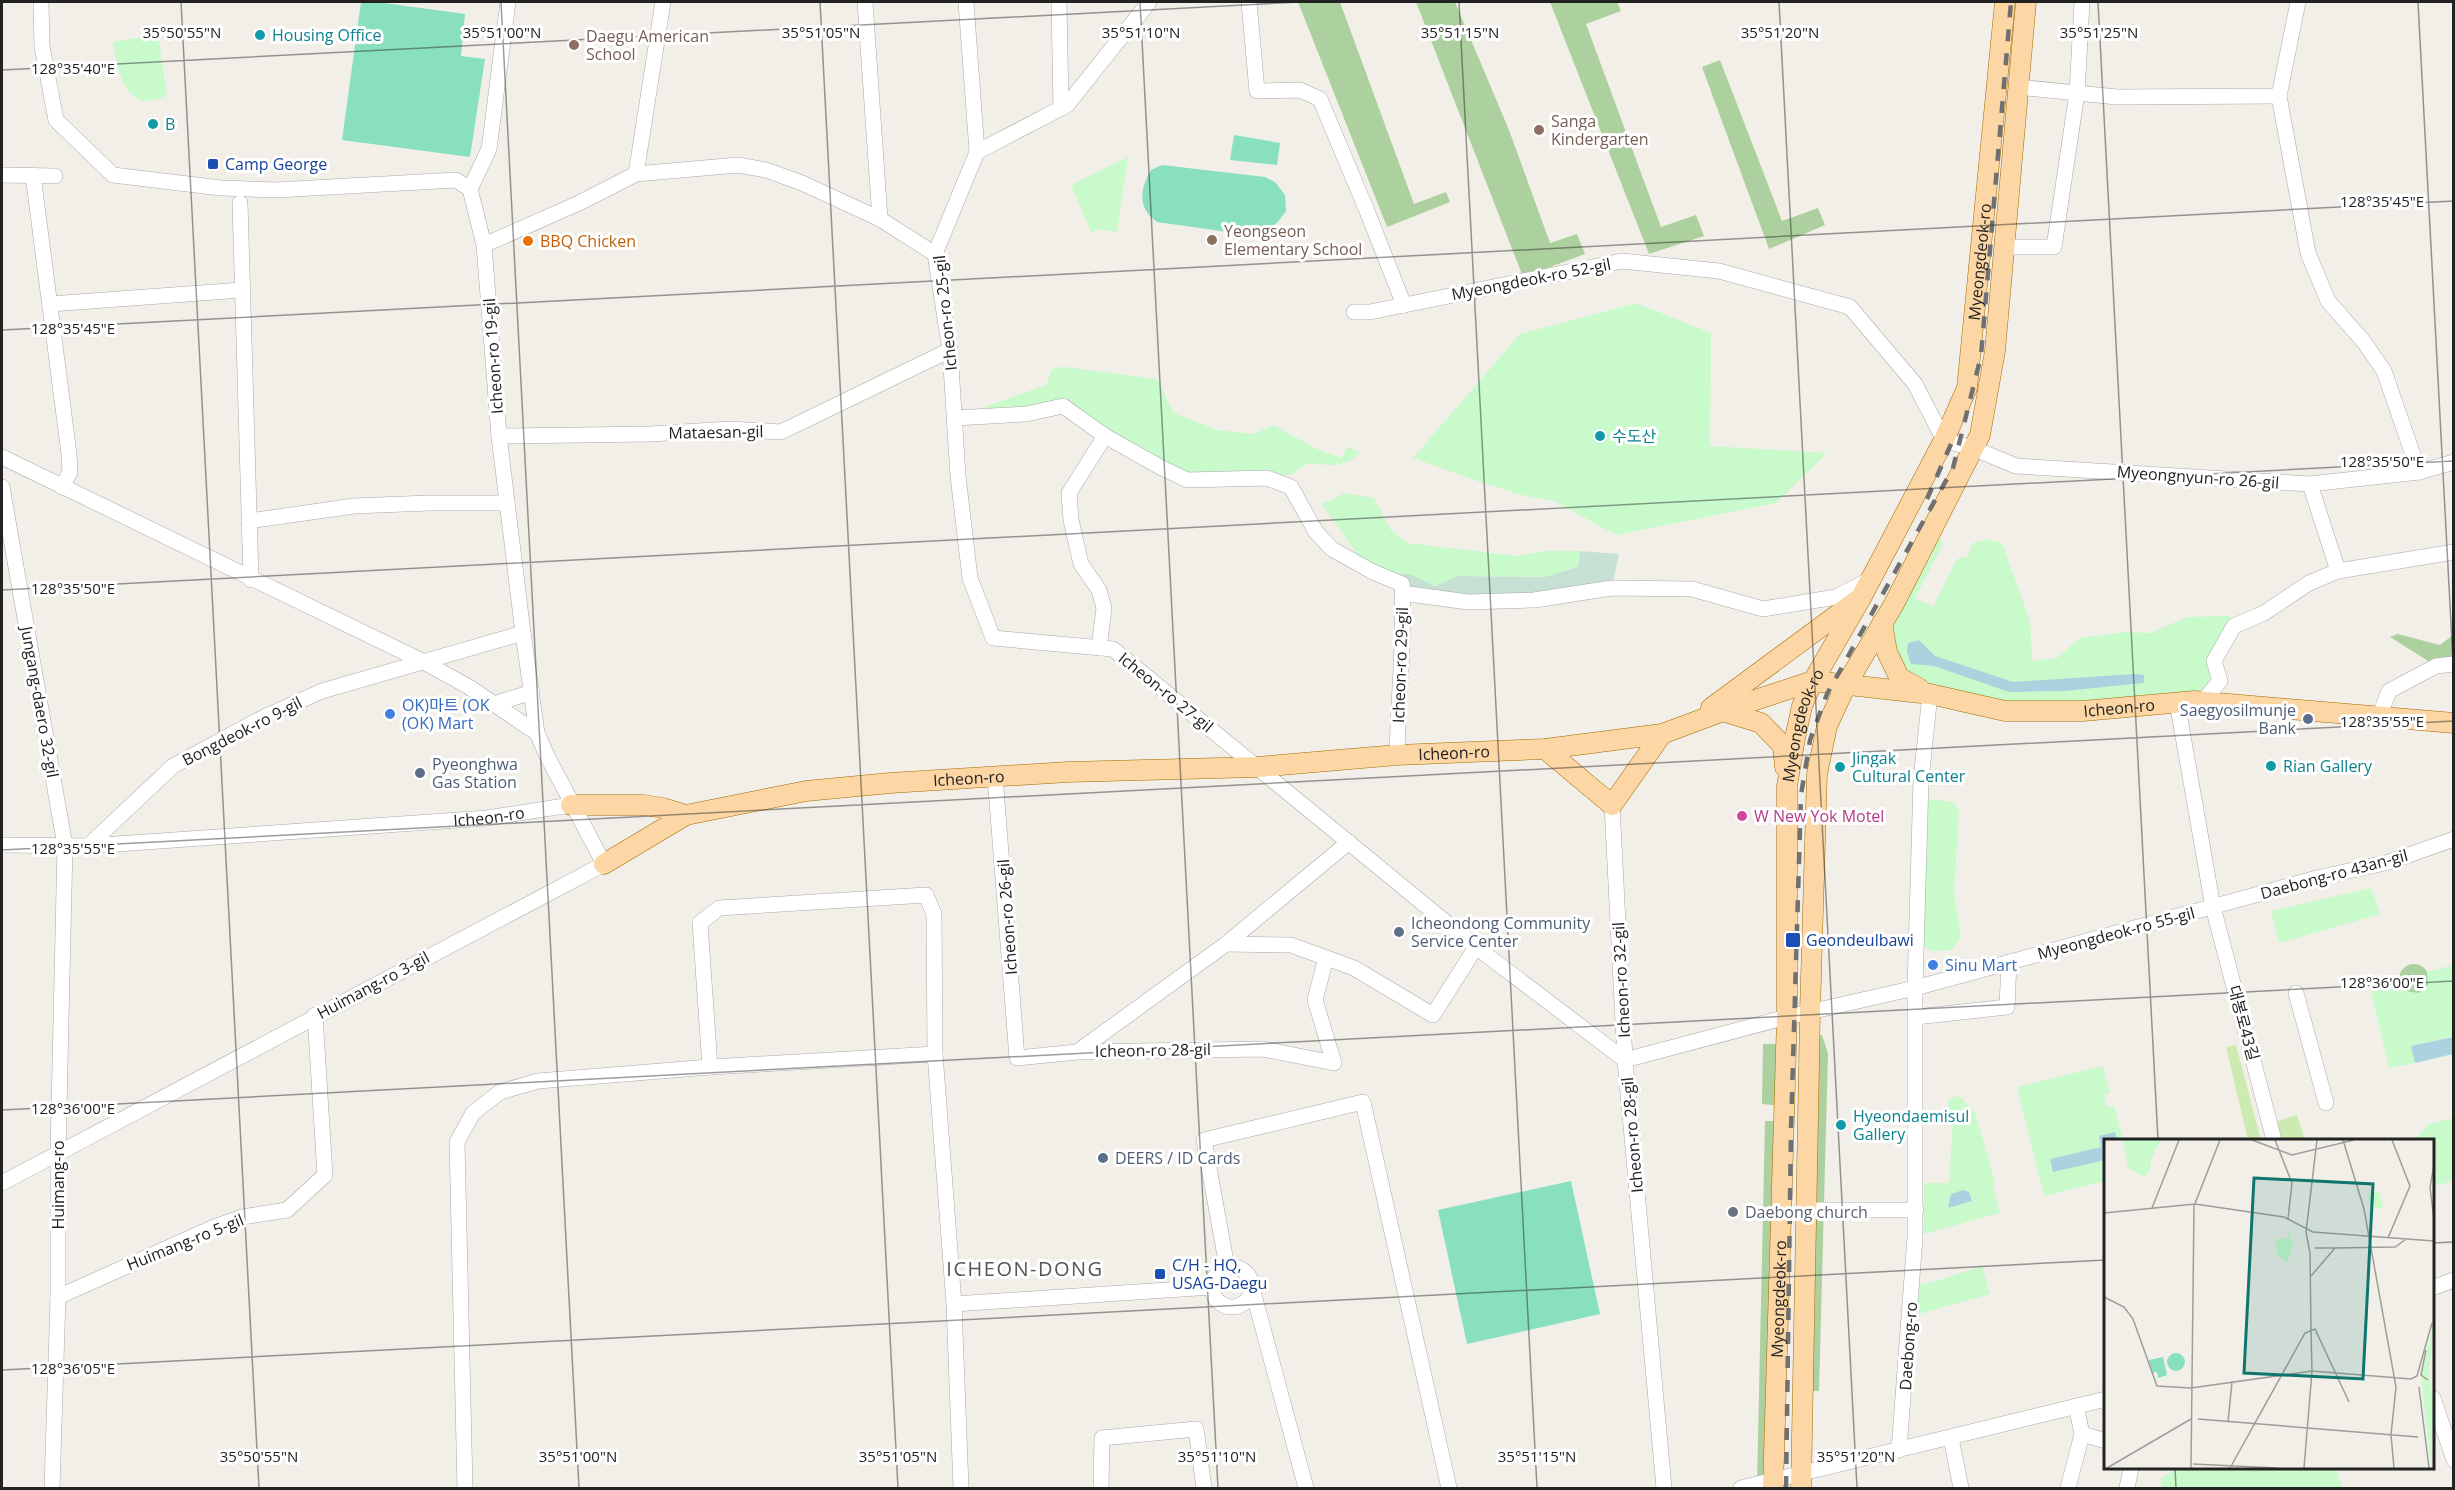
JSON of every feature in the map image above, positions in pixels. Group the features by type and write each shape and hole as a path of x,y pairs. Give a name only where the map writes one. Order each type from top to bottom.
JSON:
{"main road":[{"name":"Myeongdeok-ro","path":"1773,1484 1787,1017 1787,786 1802,706 1813,681 1944,440 1967,388 1972,358 2005,2"},
{"name":"Myeongdeok-ro","path":"1801,1481 1817,774 1827,726 1846,685 1882,623 1975,449 1989,392 1995,351 2026,2"},
{"path":"1690,724 1865,589"},
{"path":"1882,623 1887,652 1899,677 1930,694"},
{"name":"Icheon-ro","path":"571,805 644,805 663,807 686,814 806,791 995,776 1257,767 1397,755 1545,748 1662,734 1722,711 1813,681 1930,694 2005,711 2083,711 2177,702 2202,702 2454,723"},
{"path":"1722,711 1761,723 1783,746 1787,786"},
{"path":"1545,748 1612,805 1662,734"},
{"name":"Huimang-ro 3-gil","path":"604,864 686,814"}],"street":[{"path":"41,2 42,46 56,120 113,174 221,188 276,190 456,180 470,189 489,149 508,2"},
{"path":"636,174 663,2"},
{"path":"865,2 880,219"},
{"path":"966,2 977,152 1067,105 1149,2"},
{"path":"1059,2 1061,108"},
{"path":"1249,2 1257,91 1300,90 1320,99 1404,305"},
{"path":"2004,247 2054,247 2077,93 2082,2"},
{"path":"2298,2 2279,96 2308,253 2328,301 2364,342 2384,371 2419,472"},
{"path":"2018,87 2117,97 2279,96"},
{"name":"Icheon-ro 25-gil","path":"977,152 935,254 950,351 958,477 970,578 993,638"},
{"path":"484,245 579,203 636,174 738,165 766,170 802,183 880,219 935,254"},
{"path":"2,175 55,176"},
{"path":"33,175 69,454 70,472 62,487"},
{"name":"Icheon-ro 19-gil","path":"470,189 484,245 499,436 537,733"},
{"path":"240,203 251,580"},
{"name":"Myeongdeok-ro 52-gil","path":"1354,312 1370,312 1622,261 1719,272 1850,307 1915,384 1944,440"},
{"path":"50,304 242,290"},
{"name":"Mataesan-gil","path":"499,436 651,434 729,429 781,432 950,351"},
{"name":"Icheon-ro 29-gil","path":"955,418 1026,414 1063,406 1105,436 1187,480 1267,477 1291,487 1316,532 1332,549 1373,572 1402,584 1397,755"},
{"path":"1099,648 1104,608 1099,590 1081,564 1071,520 1069,493 1105,436"},
{"name":"Myeongnyun-ro 26-gil","path":"1944,440 1975,449 2016,466 2310,484 2419,472 2454,462"},
{"path":"2,457 251,580 422,661 469,687 537,733 571,805 604,864"},
{"path":"2310,484 2338,571"},
{"name":"Jungang-daero 32-gil","path":"2,487 4,514 65,846"},
{"path":"249,521 354,506 429,503 507,504"},
{"path":"2202,702 2220,681 2214,661 2234,626 2264,613 2309,583 2338,571 2454,552"},
{"path":"1402,594 1468,602 1534,600 1612,588 1692,589 1763,609 1836,597 1865,589"},
{"path":"422,661 523,633"},
{"name":"Icheon-ro 27-gil","path":"993,638 1113,649 1257,767"},
{"name":"Bongdeok-ro 9-gil","path":"88,846 173,766 266,716 322,691 422,661"},
{"path":"2379,717 2389,691 2436,666 2454,664"},
{"path":"494,704 532,692"},
{"path":"1807,1210 1916,1210 1915,988 1921,780 1930,694"},
{"name":"대봉로43길","path":"2177,702 2213,907 2274,1139"},
{"name":"Icheon-ro 28-gil","path":"1257,767 1476,947 1625,1060 1664,1488"},
{"name":"Icheon-ro 26-gil","path":"995,776 1017,1058"},
{"name":"Icheon-ro","path":"2,845 88,846 487,818 571,805"},
{"name":"Icheon-ro 32-gil","path":"1612,805 1625,1060 1787,1017"},
{"name":"Daebong-ro 43an-gil","path":"2213,907 2317,878 2389,862 2454,839"},
{"name":"Icheon-ro 28-gil","path":"1077,1052 1226,944 1349,842"},
{"name":"Huimang-ro","path":"52,1488 58,1297 58,1154 65,846"},
{"name":"Huimang-ro 3-gil","path":"2,1183 315,1015 604,864"},
{"path":"710,1067 699,923 719,908 926,895 934,914 934,1054 954,1304 961,1488"},
{"name":"Myeongdeok-ro 55-gil","path":"1787,1017 1915,988 2213,907"},
{"path":"1226,944 1291,945 1354,968 1433,1016 1476,947"},
{"name":"Icheon-ro 28-gil","path":"1017,1058 1077,1052 1263,1049 1334,1063 1315,1000 1326,958"},
{"path":"1916,1017 2007,1007 2009,962"},
{"path":"2296,993 2326,1103"},
{"name":"Huimang-ro 5-gil","path":"58,1297 213,1227 242,1217 287,1210 325,1175 315,1015"},
{"path":"465,1488 457,1142 472,1113 500,1092 538,1082 710,1067 934,1054"},
{"path":"1227,1267 1204,1140 1363,1102 1449,1488"},
{"name":"Daebong-ro","path":"1899,1450 1916,1210"},
{"path":"1251,1284 1251,1291 1245,1302 1233,1306 1216,1299 1212,1287 1216,1275 1227,1267 1240,1268 1250,1278 1306,1488"},
{"path":"2434,1288 2454,1280"},
{"path":"954,1304 1212,1287"},
{"path":"1741,1488 1801,1481 1899,1450 2104,1399"},
{"path":"2434,1401 2454,1460"},
{"path":"2068,1488 2082,1434 2076,1406"},
{"path":"1101,1488 1102,1438 1196,1429 1204,1488"},
{"path":"2082,1434 2104,1440"},
{"path":"1951,1438 1961,1488"},
{"path":"2127,1488 2131,1469"}],"green space":[{"path":"361,2 377,2 465,14 461,56 485,59 470,157 342,140"},
{"path":"1298,2 1340,2 1414,204 1446,192 1450,202 1387,227"},
{"path":"1416,2 1455,2 1509,130 1550,243 1577,234 1585,254 1523,277"},
{"path":"1550,2 1617,2 1621,11 1586,24 1661,227 1696,215 1704,236 1649,254"},
{"path":"158,34 167,96 147,101 138,99 125,87 121,78 113,42"},
{"path":"1720,60 1782,221 1818,208 1825,225 1769,249 1702,67"},
{"path":"1234,135 1280,143 1277,165 1230,160"},
{"path":"1128,157 1117,232 1096,229 1092,234 1071,185"},
{"path":"1162,165 1265,177 1275,182 1285,195 1286,211 1277,223 1256,236 1157,222 1146,211 1142,198 1144,184 1151,170"},
{"path":"1636,303 1711,333 1710,446 1827,453 1776,503 1616,535 1554,501 1522,495 1413,458 1520,334"},
{"path":"1065,367 1157,379 1174,413 1217,430 1254,434 1273,425 1315,448 1342,458 1347,446 1360,453 1341,464 1308,463 1293,474 1267,478 1187,480 1063,406 985,416 985,407 1046,385 1053,368"},
{"path":"1345,493 1374,498 1390,529 1407,543 1519,556 1545,551 1580,551 1578,567 1544,577 1457,576 1435,586 1410,574 1368,570 1322,504"},
{"path":"1932,529 1943,544 1915,598 1933,607 1957,559 1968,556 1973,543 1988,539 2002,543 2030,621 2032,661 2057,658 2080,638 2124,632 2150,633 2187,617 2230,616 2235,619 2214,661 2220,681 2202,702 2005,711 1899,677 1882,623"},
{"path":"1580,551 1619,554 1612,588 1534,600 1402,593 1373,572 1410,574 1435,586 1457,576 1544,577 1578,567"},
{"path":"2398,634 2440,645 2453,635 2453,664 2436,666 2390,637"},
{"path":"1921,798 1953,802 1959,811 1954,892 1961,937 1952,950 1932,951 1917,942"},
{"path":"2371,888 2380,914 2279,943 2271,911"},
{"path":"2414,964 2424,969 2429,979 2424,989 2414,994 2404,989 2399,979 2404,969"},
{"path":"2453,965 2453,1036 2412,1046 2415,1063 2389,1068 2370,987 2399,980 2406,991 2418,993 2428,985 2427,972"},
{"path":"1822,1035 1828,1053 1819,1391 1803,1391 1810,1036"},
{"path":"1763,1044 1787,1044 1784,1106 1762,1104"},
{"path":"2236,1045 2261,1139 2248,1139 2226,1047"},
{"path":"2103,1066 2110,1093 2104,1095 2107,1107 2114,1106 2123,1139 2104,1139 2104,1181 2044,1196 2017,1087"},
{"path":"1958,1095 1975,1112 1995,1181 1993,1186 2000,1213 1923,1234 1924,1183 1949,1183 1953,1117 1947,1101"},
{"path":"2297,1115 2305,1139 2277,1139 2272,1123"},
{"path":"2453,1118 2453,1181 2434,1186 2434,1139 2415,1139 2429,1124"},
{"path":"1765,1121 1784,1121 1773,1480 1757,1484"},
{"path":"1571,1181 1600,1314 1467,1344 1438,1210"},
{"path":"1982,1266 1990,1294 1919,1314 1916,1285"},
{"path":"2176,1469 2336,1469 2342,1488 2161,1488 2161,1478"}],"water":[{"path":"1919,640 1935,656 2013,682 2135,674 2144,675 2144,683 2064,691 2009,692 1934,666 1911,664 1907,652 1908,643"},
{"path":"2453,1037 2453,1054 2415,1063 2411,1046"},
{"path":"2115,1132 2117,1139 2104,1139 2104,1160 2053,1172 2050,1159 2101,1147 2099,1136"},
{"path":"1963,1190 1969,1192 1972,1201 1948,1208 1951,1194"}],"railway":[{"path":"1786,1488 1791,1129 1801,795 1810,740 1827,694 1953,468 1981,356 2011,2"},
{"path":"1927,499 1951,444"}],"place":[{"name":"Housing Office","path":"260,35"},
{"name":"Daegu American School","path":"574,45"},
{"name":"B","path":"153,124"},
{"name":"Sanga Kindergarten","path":"1539,130"},
{"name":"Camp George","path":"213,164"},
{"name":"Yeongseon Elementary School","path":"1212,240"},
{"name":"BBQ Chicken","path":"528,241"},
{"name":"수도산","path":"1600,436"},
{"name":"OK)마트 (OK (OK) Mart","path":"390,714"},
{"name":"Saegyosilmunje Bank","path":"2308,719"},
{"name":"Rian Gallery","path":"2271,766"},
{"name":"Jingak Cultural Center","path":"1840,767"},
{"name":"Pyeonghwa Gas Station","path":"420,773"},
{"name":"W New Yok Motel","path":"1742,816"},
{"name":"Icheondong Community Service Center","path":"1399,932"},
{"name":"Geondeulbawi","path":"1793,940"},
{"name":"Sinu Mart","path":"1933,965"},
{"name":"Hyeondaemisul Gallery","path":"1841,1125"},
{"name":"DEERS / ID Cards","path":"1103,1158"},
{"name":"Daebong church","path":"1733,1212"},
{"name":"C/H - HQ, USAG-Daegu","path":"1160,1274"}],"district":[{"name":"ICHEON-DONG","path":"1025,1268"}]}
